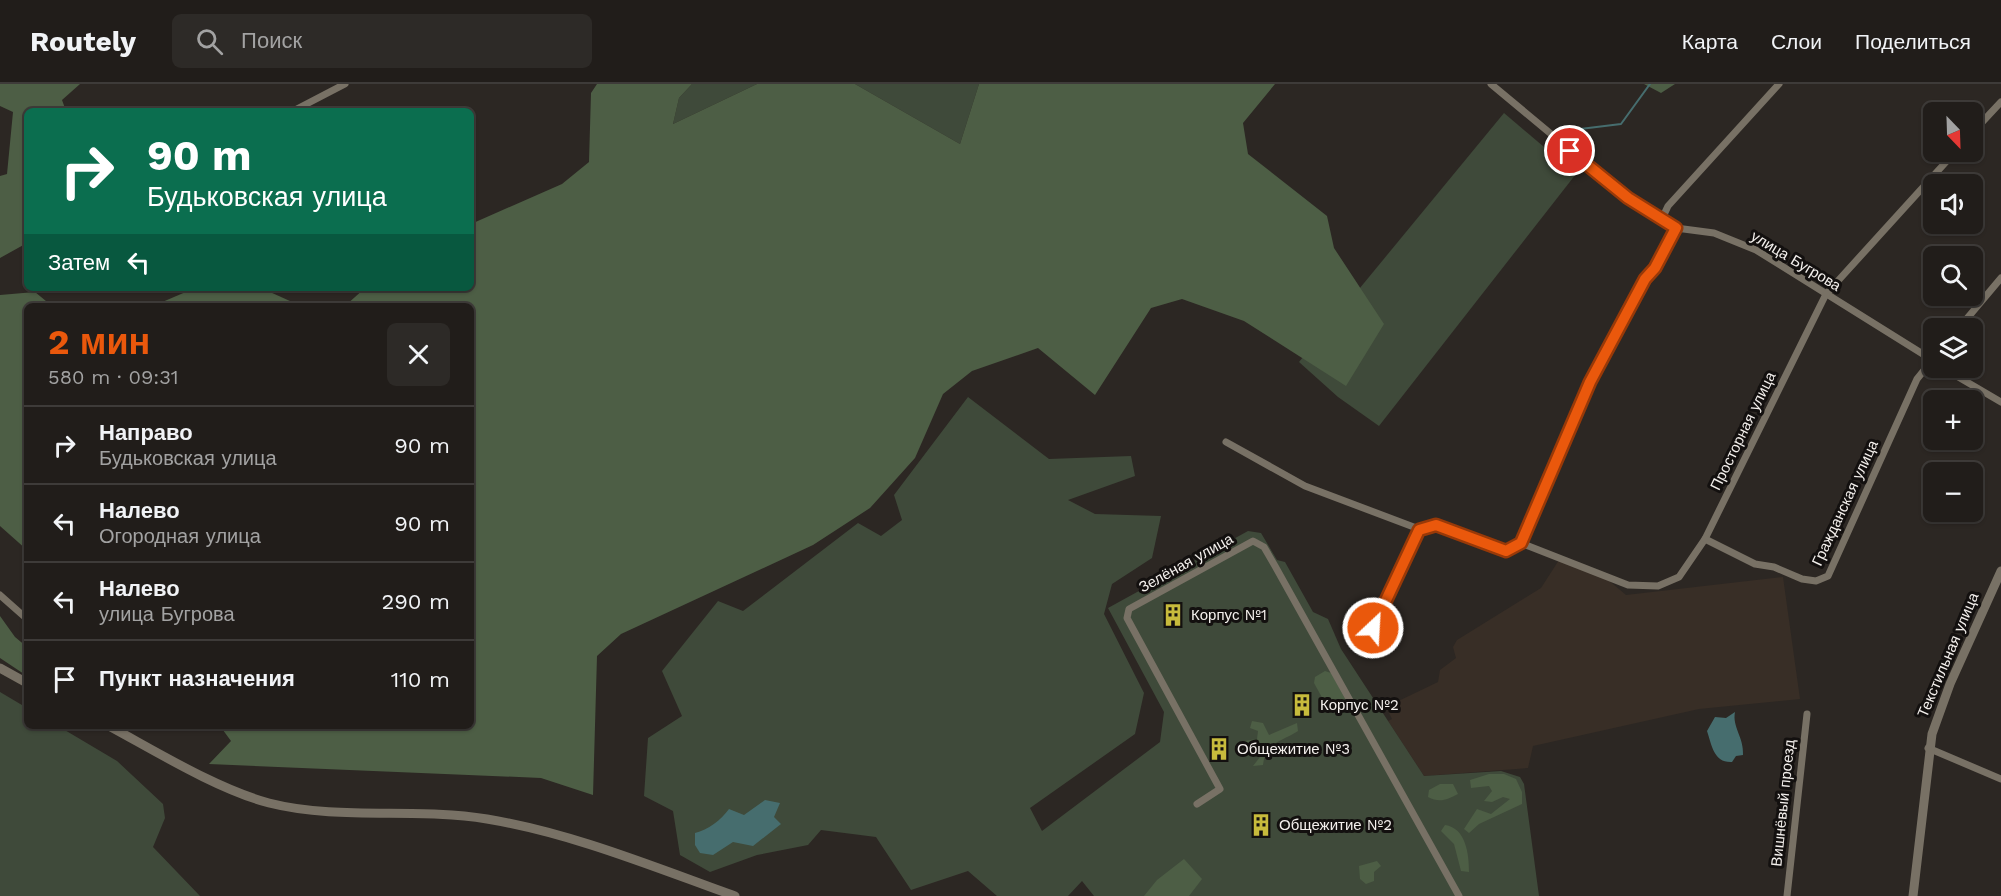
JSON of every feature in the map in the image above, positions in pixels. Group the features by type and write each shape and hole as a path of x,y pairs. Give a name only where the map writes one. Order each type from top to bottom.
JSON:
{"street":[{"path":"299,108 345,84"},
{"name":"улица Бугрова","path":"1491,84 1501,87 1628,198 1660,221 1676,228 1714,233 1756,250 1923,354"},
{"path":"1660,221 1668,206 1779,84"},
{"path":"1983,121 2001,102"},
{"name":"Просторная улица","path":"1521,543 1628,585 1659,586 1679,577 1705,539 1826,294 1946,162"},
{"path":"1226,442 1305,486 1419,530 1436,525 1506,551 1521,543 1590,382 1645,279 1655,268 1676,228"},
{"path":"1967,318 2001,278"},
{"name":"Гражданская улица","path":"1705,539 1755,564 1774,567 1802,579 1816,581 1828,576 1917,379 1923,372"},
{"path":"1960,378 2001,402"},
{"path":"1373,628 1419,530"},
{"name":"Зелёная улица","path":"1197,804 1220,789 1127,618 1129,609 1253,541 1264,547 1459,896"},
{"name":"Текстильная улица","path":"1913,896 1928,748 1950,684 2001,571"},
{"path":"0,595 24,617"},
{"path":"0,668 24,680"},
{"name":"Вишнёвый проезд","path":"1787,896 1807,714"},
{"path":"115,729 228,788 270,803 312,810 485,819 568,839 735,896"},
{"path":"1928,748 2001,778"}],"shaded area":[{"path":"1559,560 1607,579 1626,595 1783,577 1800,699 1699,709 1533,746 1528,768 1424,776 1388,721 1392,719 1386,707 1438,682 1440,670 1456,658 1453,647 1457,640 1541,588"}],"green space":[{"path":"0,84 80,84 62,100 65,108 24,108 24,245 0,258 0,176 7,174 13,112 0,106"},
{"path":"597,84 692,84 679,98 673,124 757,84 855,84 960,144 979,84 1275,84 1243,123 1248,154 1327,216 1334,248 1384,324 1346,386 1244,321 1182,299 1151,308 1095,395 1038,348 972,371 943,394 915,458 870,508 813,545 621,634 597,656 593,795 541,778 209,764 231,741 222,729 474,729 474,303 348,303 362,291 474,291 474,223 562,184 589,162 591,93"},
{"path":"692,84 757,84 673,124 679,98"},
{"path":"855,84 979,84 960,144"},
{"path":"1644,84 1675,84 1661,93"},
{"path":"1504,113 1576,174 1379,426 1338,397 1299,362"},
{"path":"188,291 251,291 270,292 294,303 160,303"},
{"path":"35,292 48,303 24,303 24,547 0,526 0,295"},
{"path":"968,397 1049,459 1131,456 1135,476 1068,500 1095,514 1161,516 1152,558 1112,584 1104,614 1144,693 1135,734 1030,808 1042,831 1160,742 1164,712 1108,608 1248,531 1261,533 1277,560 1285,562 1313,612 1328,619 1341,649 1424,776 1501,771 1520,777 1524,784 1539,896 1094,896 1082,881 1068,896 997,896 968,871 911,890 876,837 821,830 808,845 757,855 710,872 680,855 673,811 644,796 648,738 682,716 662,671 718,601 743,611 858,523 881,536 902,520 894,495"},
{"path":"0,616 15,637 24,644 24,674 0,658"},
{"path":"1325,671 1331,673 1348,704 1342,713 1330,712 1314,683 1315,677"},
{"path":"0,692 24,706 24,729 63,729 117,761 163,804 165,818 153,847 200,896 0,896"},
{"path":"1252,721 1263,723 1269,735 1297,723 1298,731 1271,747 1263,765 1253,766 1260,757 1255,750 1247,753 1244,741 1257,739 1258,731 1250,728"},
{"path":"1489,774 1504,774 1516,779 1522,792 1522,804 1479,824 1469,833 1464,829 1477,809 1491,814 1510,799 1503,797 1492,802 1484,801 1492,791 1489,786 1471,788 1470,780"},
{"path":"1440,784 1453,784 1458,794 1443,800 1428,797 1429,790"},
{"path":"1445,825 1452,827 1462,836 1467,850 1469,872 1461,871 1454,844 1441,831"},
{"path":"1184,859 1202,879 1189,896 1144,896 1157,880"},
{"path":"1377,861 1381,866 1374,872 1374,881 1366,884 1360,879 1359,866"}],"water":[{"path":"1735,712 1735,723 1742,743 1743,755 1736,756 1732,762 1726,762 1717,757 1707,731 1715,717 1726,718"},
{"path":"765,800 780,803 774,817 781,824 753,846 733,842 713,855 700,853 695,845 695,833 714,824 729,809 744,815"}],"waterway":[{"path":"1572,130 1621,124 1650,84"}],"place":[{"name":"Корпус №1","path":"1173,615"},
{"name":"Корпус №2","path":"1302,705"},
{"name":"Общежитие №3","path":"1219,749"},
{"name":"Общежитие №2","path":"1261,825"}],"route":[{"path":"1373,628 1419,530 1426,525 1436,525 1506,551 1521,543 1590,382 1645,279 1655,268 1676,228 1660,221 1628,198 1570,151"}]}
